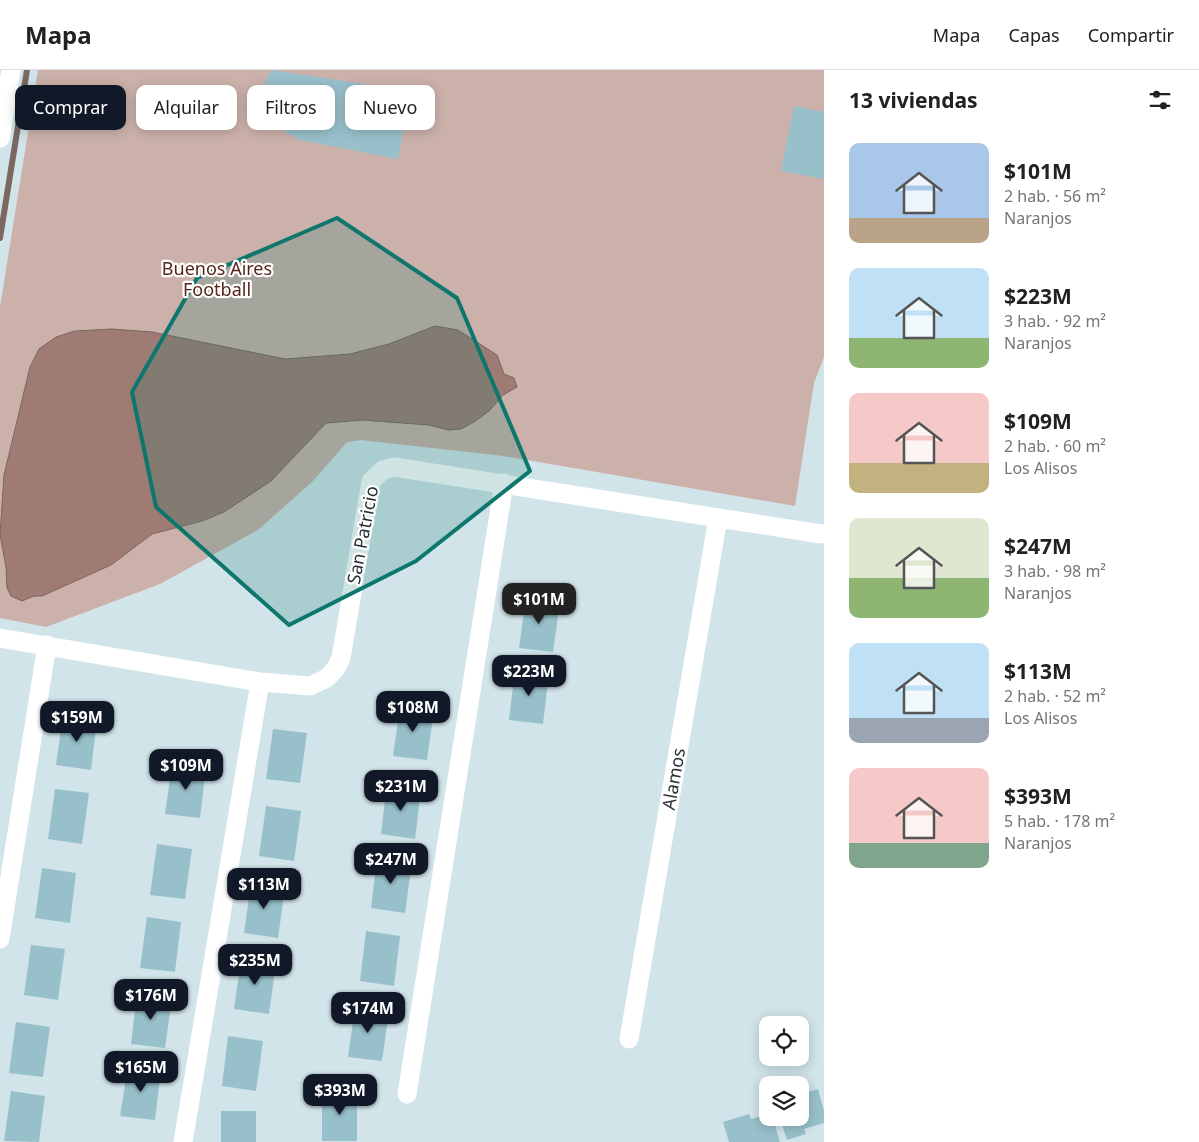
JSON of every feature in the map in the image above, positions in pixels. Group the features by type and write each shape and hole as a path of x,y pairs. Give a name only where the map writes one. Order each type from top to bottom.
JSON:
{"street":[{"path":"0,138 11,70"},
{"name":"San Patricio","path":"0,638 260,682 310,686 320,684 336,668 342,658 369,489 371,481 387,468 400,467 821,534"},
{"path":"407,1094 504,483"},
{"name":"Alamos","path":"629,1039 718,518"},
{"path":"0,939 46,645"},
{"path":"183,1142 260,682"}],"highlighted area":[{"path":"337,218 457,298 530,471 416,561 289,625 156,507 132,392 197,278"}],"green space":[{"name":"Buenos Aires Football","path":"38,70 824,70 824,357 814,383 795,506 503,456 361,440 347,442 313,481 258,530 160,584 46,627 0,618 0,307 28,130 126,130 126,85 36,85"}],"shaded area":[{"path":"435,326 458,330 497,355 504,374 514,378 517,387 503,395 489,411 461,429 448,430 429,425 362,420 326,423 271,481 224,512 202,521 152,534 111,565 42,596 34,596 22,601 11,596 7,588 6,567 0,535 4,475 30,367 39,349 56,337 75,331 112,329 152,332 285,359 350,354 389,344"}],"building":[{"path":"271,70 371,85 345,85 345,130 404,130 398,159 300,140 281,130 335,130 335,85 264,85"},
{"path":"794,106 824,112 824,179 781,171"},
{"path":"526,597 560,602 553,652 519,648"},
{"path":"515,670 549,674 543,724 509,720"},
{"path":"400,706 434,710 427,760 393,756"},
{"path":"63,715 97,720 91,770 56,765"},
{"path":"273,729 307,733 300,783 266,779"},
{"path":"172,764 206,768 200,818 165,814"},
{"path":"387,784 421,789 415,839 381,834"},
{"path":"55,789 89,793 82,844 48,839"},
{"path":"266,806 301,811 294,861 259,856"},
{"path":"157,844 192,849 185,899 150,895"},
{"path":"377,858 412,862 405,913 371,908"},
{"path":"42,868 76,873 70,923 35,918"},
{"path":"251,883 285,888 278,938 244,933"},
{"path":"147,917 181,922 175,972 140,968"},
{"path":"366,931 400,936 394,986 360,981"},
{"path":"31,945 65,949 58,1000 24,995"},
{"path":"241,959 276,963 269,1014 234,1009"},
{"path":"137,993 172,998 165,1048 131,1044"},
{"path":"355,1007 389,1011 382,1061 348,1057"},
{"path":"16,1022 50,1027 43,1077 9,1073"},
{"path":"228,1036 263,1041 256,1091 222,1086"},
{"path":"128,1066 161,1070 155,1120 120,1116"},
{"path":"818,1089 824,1111 824,1123 804,1129 806,1134 787,1140 783,1126 809,1126 809,1092"},
{"path":"322,1090 357,1090 357,1141 322,1141"},
{"path":"11,1091 45,1096 39,1142 4,1141"},
{"path":"221,1111 256,1111 256,1142 221,1142"},
{"path":"749,1114 751,1119 759,1117 759,1126 775,1126 780,1142 729,1142 723,1122"}],"waterway":[{"path":"0,238 27,70"}]}
